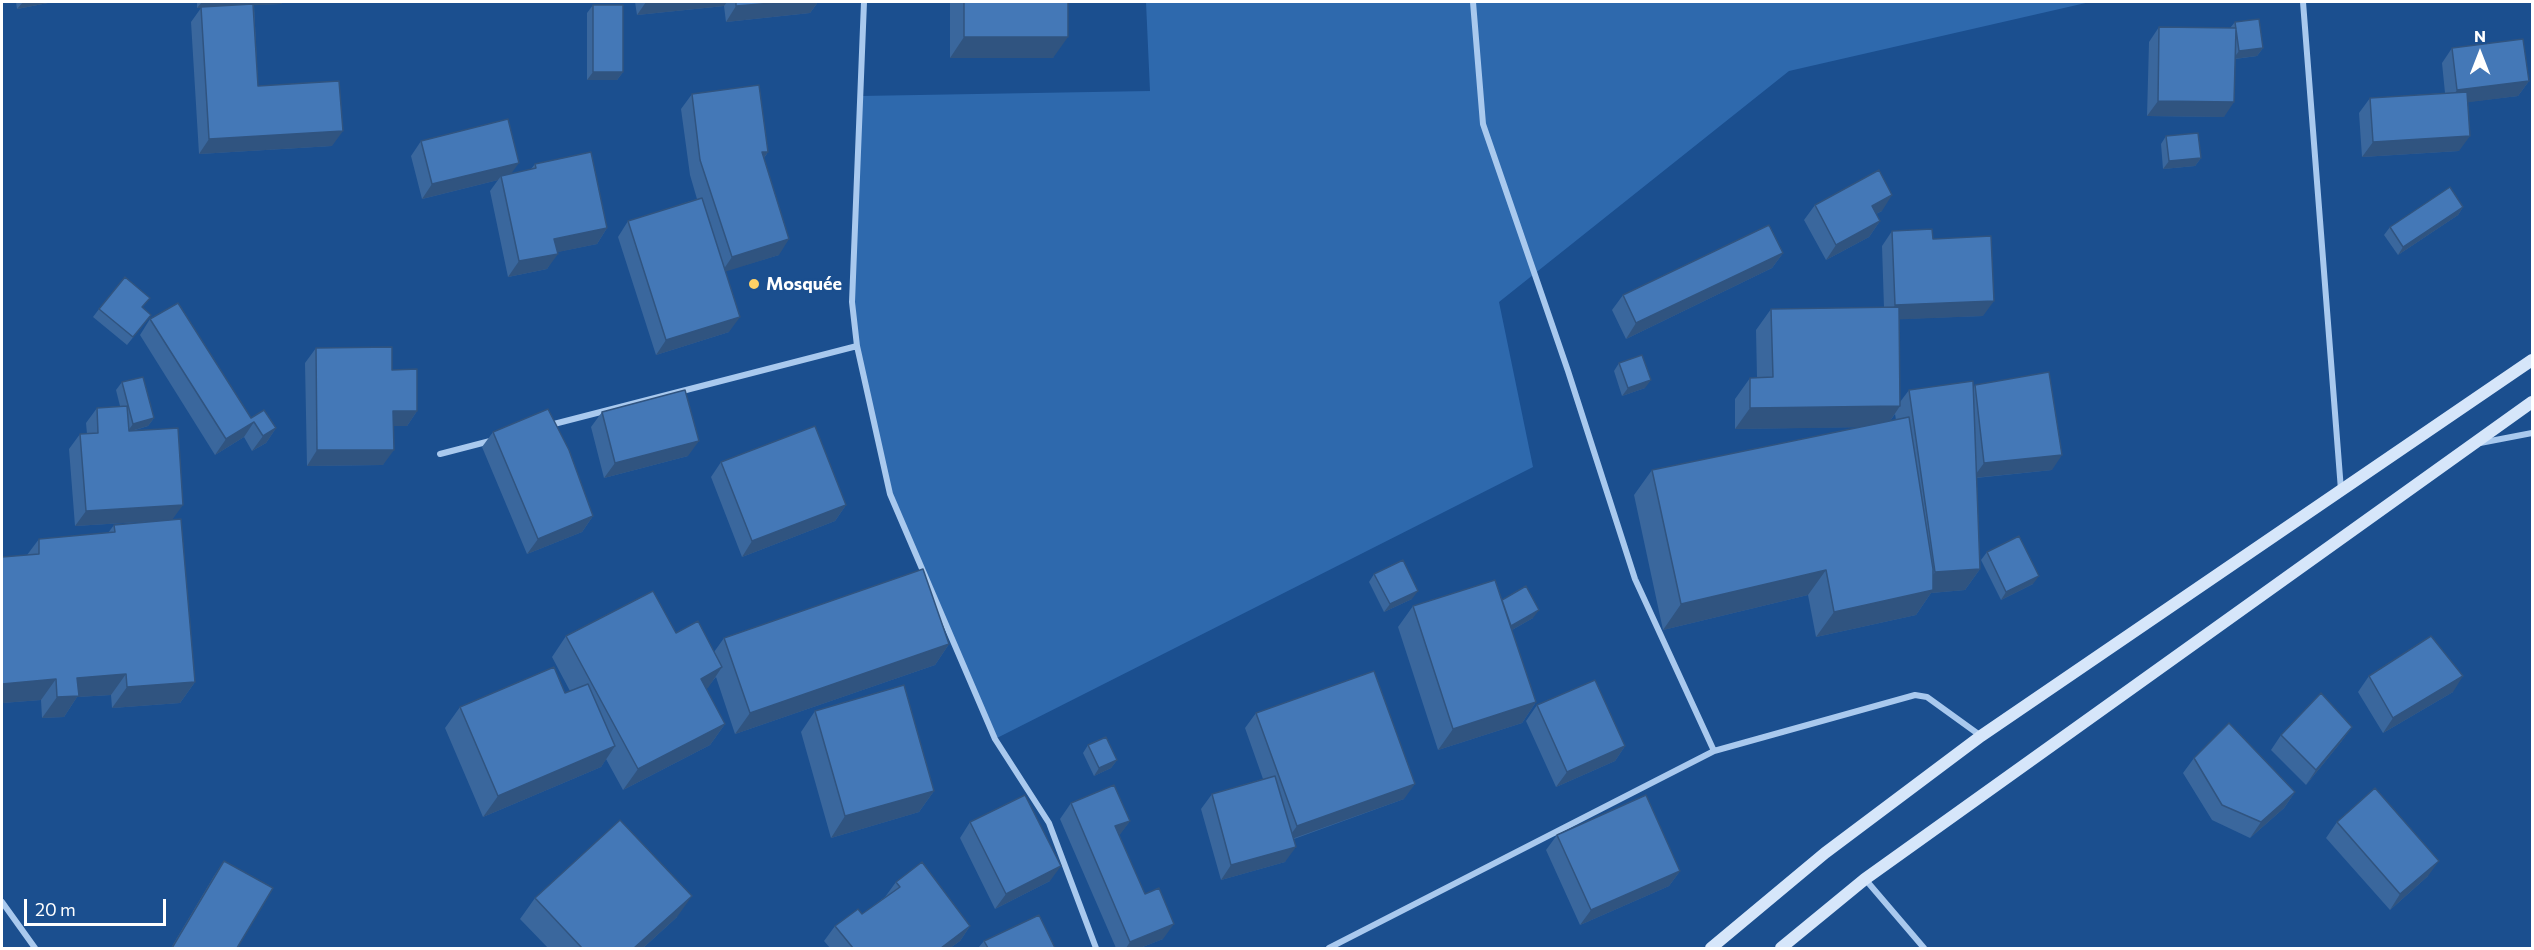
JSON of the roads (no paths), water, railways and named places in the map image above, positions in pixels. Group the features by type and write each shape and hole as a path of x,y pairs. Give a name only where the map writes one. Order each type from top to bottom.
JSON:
{"main road":[{"path":"1711,948 1825,853 1981,736 2532,360"},
{"path":"1781,948 1865,879 2532,402"}],"street":[{"path":"864,2 852,302 857,346 890,494 995,740 1049,823 1096,948"},
{"path":"1473,2 1483,124 1568,371 1635,579 1714,751"},
{"path":"2302,2 2341,491"},
{"path":"543,427 857,346"},
{"path":"2473,444 2532,433"},
{"path":"440,454 497,439"},
{"path":"1329,948 1714,751 1916,695 1926,697 1981,736"},
{"path":"1865,879 1924,948"},
{"path":"2,902 35,948"}],"place":[{"name":"Mosquée","path":"754,284"}]}
